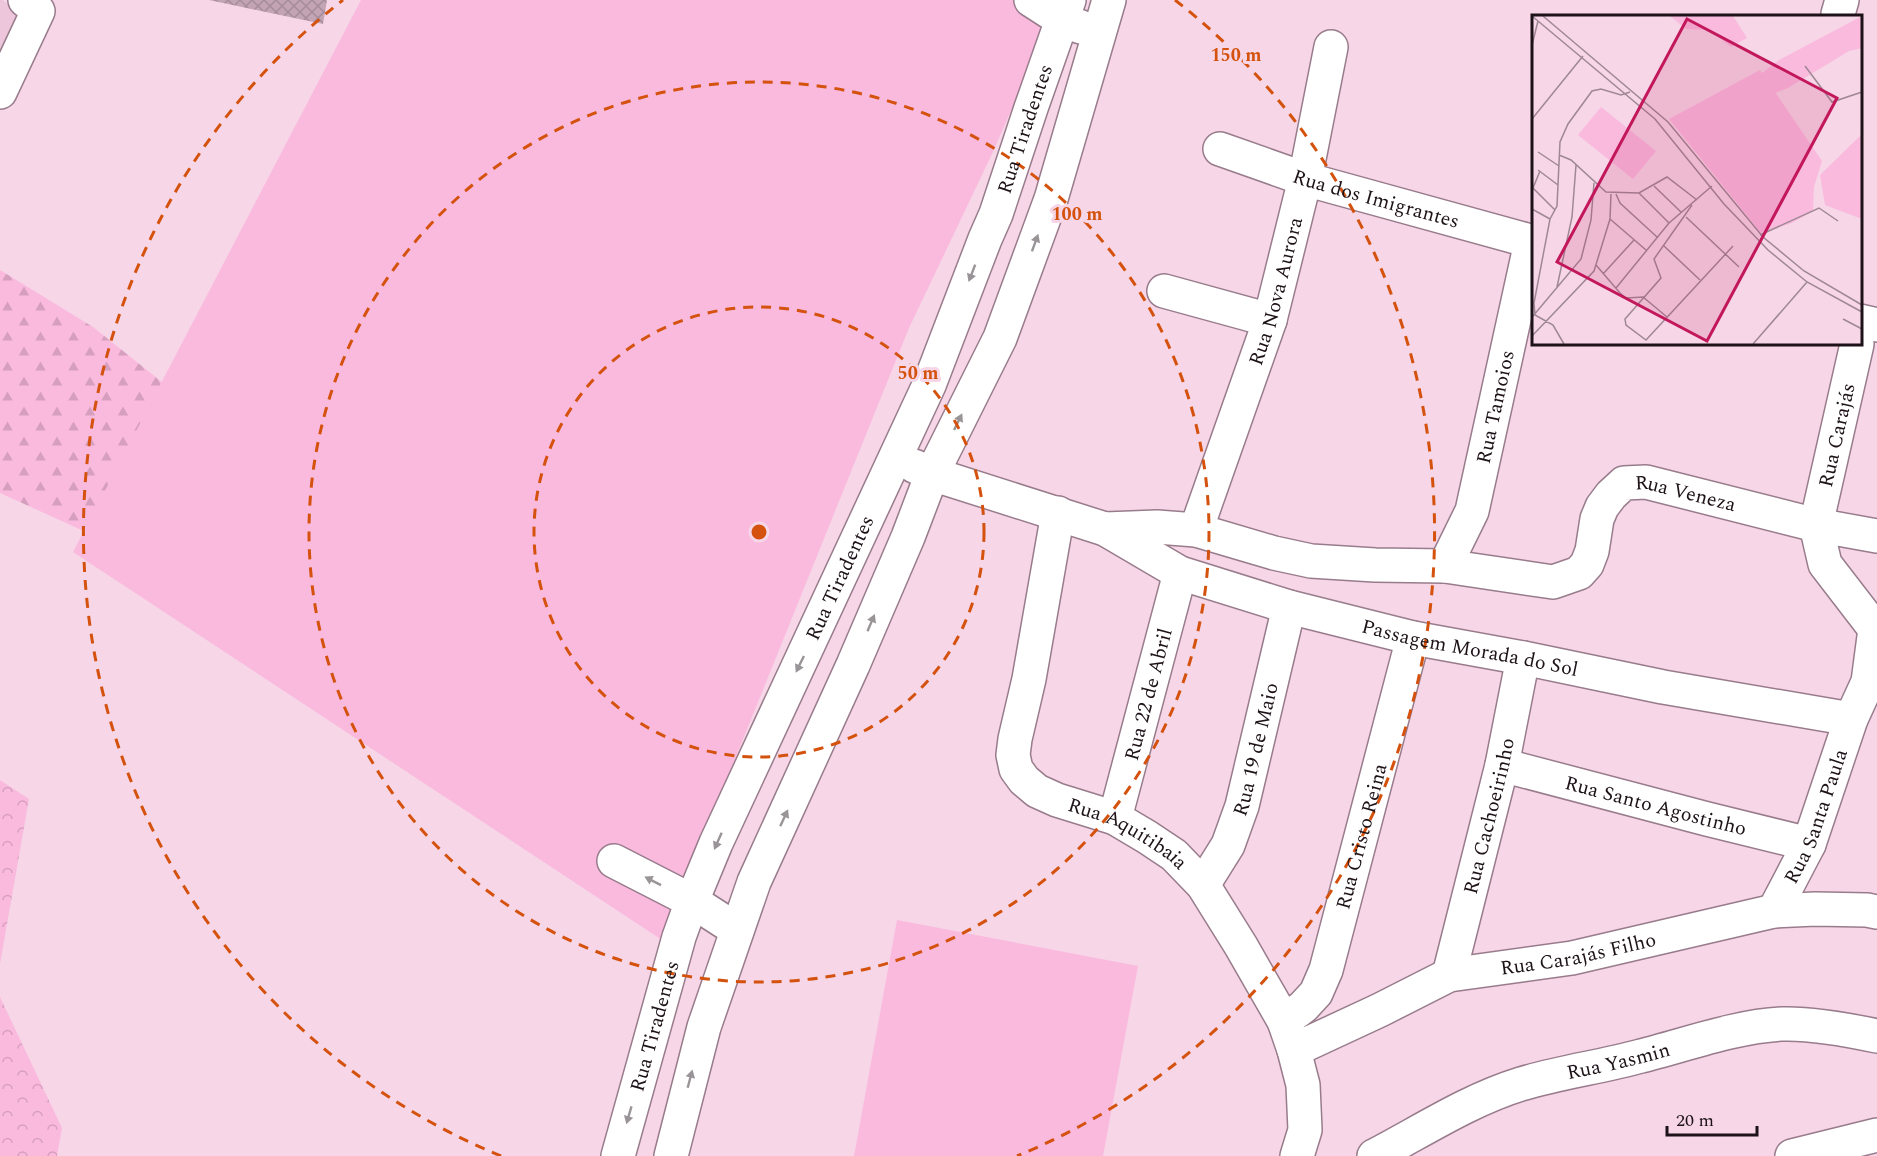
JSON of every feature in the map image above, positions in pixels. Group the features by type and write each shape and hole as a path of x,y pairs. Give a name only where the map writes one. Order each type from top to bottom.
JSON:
{"street":[{"path":"0,92 38,11 26,0"},
{"path":"1031,0 1065,10 1099,35"},
{"path":"671,1156 704,1027 754,882 908,537 932,474 1000,338 1051,199 1109,0"},
{"name":"Rua Tiradentes","path":"618,1156 679,937 692,901 768,731 929,385 996,214 1065,10"},
{"name":"Rua Nova Aurora","path":"1196,530 1270,320 1305,179 1331,47"},
{"name":"Rua dos Imigrantes","path":"1220,149 1305,179 1532,242"},
{"name":"Rua Tamoios","path":"1445,566 1472,511 1532,242"},
{"path":"1164,291 1270,320"},
{"name":"Rua Carajás","path":"1816,525 1859,345"},
{"name":"Passagem Morada do Sol","path":"896,459 932,474 1105,529 1180,573 1289,607 1413,638 1663,687 1851,719"},
{"name":"Rua Veneza","path":"1445,566 1553,582 1579,573 1587,564 1592,551 1602,507 1624,483 1646,482 1816,525 1877,536"},
{"name":"Rua Aquitibaia","path":"1058,513 1029,679 1018,720 1013,755 1016,769 1024,780 1037,790 1067,804 1115,818 1174,855 1203,885 1241,946 1289,1036 1303,1085 1305,1130 1297,1156"},
{"name":"Rua Santa Paula","path":"1774,911 1809,844 1851,719 1868,682 1875,629 1825,564 1816,525"},
{"name":"Passagem Morada do Sol","path":"1105,529 1157,527 1196,530 1274,553 1311,561 1445,566"},
{"name":"Rua 22 de Abril","path":"1115,818 1180,573"},
{"name":"Rua 19 de Maio","path":"1203,885 1228,845 1242,806 1289,607"},
{"name":"Rua Cristo Reina","path":"1289,1036 1303,1007 1316,993 1326,970 1413,638"},
{"name":"Rua Cachoeirinho","path":"1449,975 1503,765 1523,658"},
{"path":"768,731 813,753"},
{"name":"Rua Santo Agostinho","path":"1503,765 1809,844"},
{"path":"614,861 692,901 737,930"},
{"name":"Rua Carajás Filho","path":"1289,1036 1380,1011 1449,975 1572,958 1774,911 1815,909 1877,912"},
{"path":"679,937 726,965"},
{"name":"Rua Yasmin","path":"1374,1156 1456,1111 1519,1084 1635,1058 1737,1030 1783,1024 1847,1029 1877,1036"},
{"path":"1792,1156 1877,1135"}],"shaded area":[{"path":"0,0 3,0 21,17 0,57"}],"green space":[{"path":"361,0 1023,0 1050,22 992,154 909,328 662,940 73,552"},
{"path":"0,270 93,327 357,538 595,763 0,493"},
{"path":"0,780 29,799 0,964"},
{"path":"897,920 1138,966 1103,1156 854,1156"},
{"path":"0,997 62,1128 57,1156 0,1156"}],"building":[{"path":"209,0 327,0 323,24"}]}
